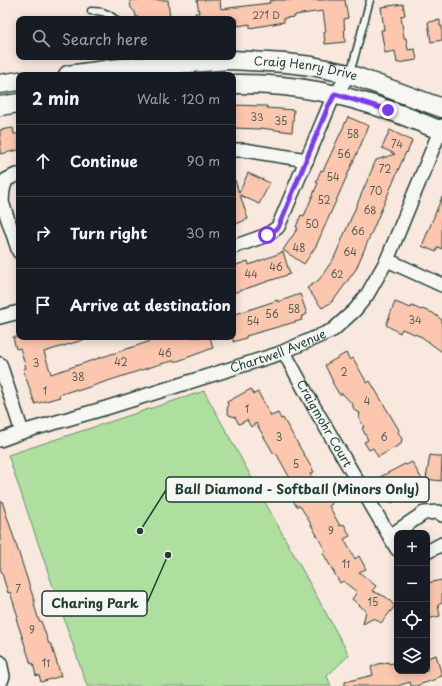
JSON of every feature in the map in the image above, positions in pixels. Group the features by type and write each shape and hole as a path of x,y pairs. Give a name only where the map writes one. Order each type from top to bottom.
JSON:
{"street":[{"name":"Craig Henry Drive","path":"94,72 231,60 286,63 312,66 348,74 442,108"},
{"path":"236,246 267,235 278,228 328,107 348,74"},
{"path":"0,84 16,81"},
{"name":"Craig Henry Drive","path":"236,84 305,88 335,94 388,110 441,129"},
{"path":"0,106 16,103"},
{"name":"Chartwell Avenue","path":"0,440 284,352 333,330 367,295 387,260 441,129"},
{"path":"236,150 307,160"},
{"path":"16,175 6,180 2,202 16,243"},
{"path":"387,260 442,285"},
{"path":"0,317 16,313"},
{"name":"Craigmohr Court","path":"284,352 314,407 394,543"},
{"path":"0,364 22,432"},
{"path":"390,536 424,514 439,512 442,514"},
{"path":"430,550 442,544"},
{"path":"0,662 3,676 0,684"}],"lane":[{"path":"348,74 353,63 370,0"},
{"path":"91,11 102,11 112,16"}],"green space":[{"path":"204,391 349,655 327,676 331,686 87,686 8,455"}],"building":[{"path":"130,0 168,0 170,16 136,16 135,12 131,8"},
{"path":"197,0 220,0 221,9 270,3 269,1 277,0 345,0 348,18 344,19 345,42 325,44 324,32 326,32 323,11 295,15 295,17 284,18 284,22 250,28 250,24 238,26 236,16 196,16 195,13 199,13"},
{"path":"403,4 405,15 401,16 404,38 406,38 408,50 415,49 417,60 397,63 395,51 385,53 381,30 384,30 381,7"},
{"path":"440,20 440,26 442,26 442,40 431,42 428,22"},
{"path":"236,105 267,106 267,108 294,110 292,132 236,128"},
{"path":"348,117 369,126 316,246 304,264 283,250 298,228 296,227 301,215 304,216 318,183 316,182 321,170 323,171"},
{"path":"13,128 14,134 16,134 16,151 0,154 0,130"},
{"path":"390,130 412,141 356,269 336,297 332,300 333,301 322,308 307,288 319,280 334,258 376,160 395,154 382,148"},
{"path":"248,173 270,183 259,204 240,195 248,219 236,224 236,183 239,193"},
{"path":"442,197 442,249 438,247 436,252 422,246"},
{"path":"283,252 290,274 236,292 236,265 248,261 249,265"},
{"path":"300,294 307,314 301,317 302,320 246,336 246,338 233,342 233,340 236,340 236,314 278,300 278,302"},
{"path":"395,302 411,308 412,306 433,313 442,320 442,352 422,337 402,329 400,333 386,325"},
{"path":"13,337 16,337 16,340 83,340 44,352 51,374 154,340 211,340 213,348 178,361 157,365 77,391 77,389 59,395 60,397 35,404 23,369 26,368 20,348 16,349"},
{"path":"346,353 350,360 353,358 367,383 370,381 399,430 398,432 402,439 401,444 378,457 373,448 369,450 364,442 368,440 362,428 364,427 359,418 360,413 355,411 353,405 343,394 339,394 325,365"},
{"path":"251,389 254,394 258,392 271,416 278,413 281,419 283,418 314,472 310,474 322,495 325,493 332,504 329,506 340,526 344,524 350,536 344,539 355,559 359,556 366,569 359,572 376,586 372,591 386,597 394,605 394,607 381,623 374,618 363,624 366,611 352,599 357,592 343,581 340,583 323,553 326,552 307,517 300,506 296,506 293,500 294,496 291,490 295,487 276,453 274,454 256,423 251,427 247,420 239,424 235,417 229,415 227,411 227,402"},
{"path":"430,455 442,457 441,481 426,479"},
{"path":"412,462 424,483 392,503 378,478"},
{"path":"2,501 35,603 39,621 41,621 49,644 51,644 61,676 41,682 39,675 36,676 33,663 31,664 16,618 18,617 10,592 8,593 0,567 0,502"},
{"path":"442,580 442,603 438,605 440,616 430,618 430,602 430,582"},
{"path":"436,655 442,676 416,686 411,686 410,682 397,686 345,686 345,682 373,675 371,667 388,662 389,664 394,663 394,674 430,674 430,657"}],"place":[{"name":"Ball Diamond - Softball (Minors Only)","path":"140,531"},
{"name":"Charing Park","path":"168,555"}],"route":[{"path":"267,235 278,228 330,102 335,94 388,110"}]}
